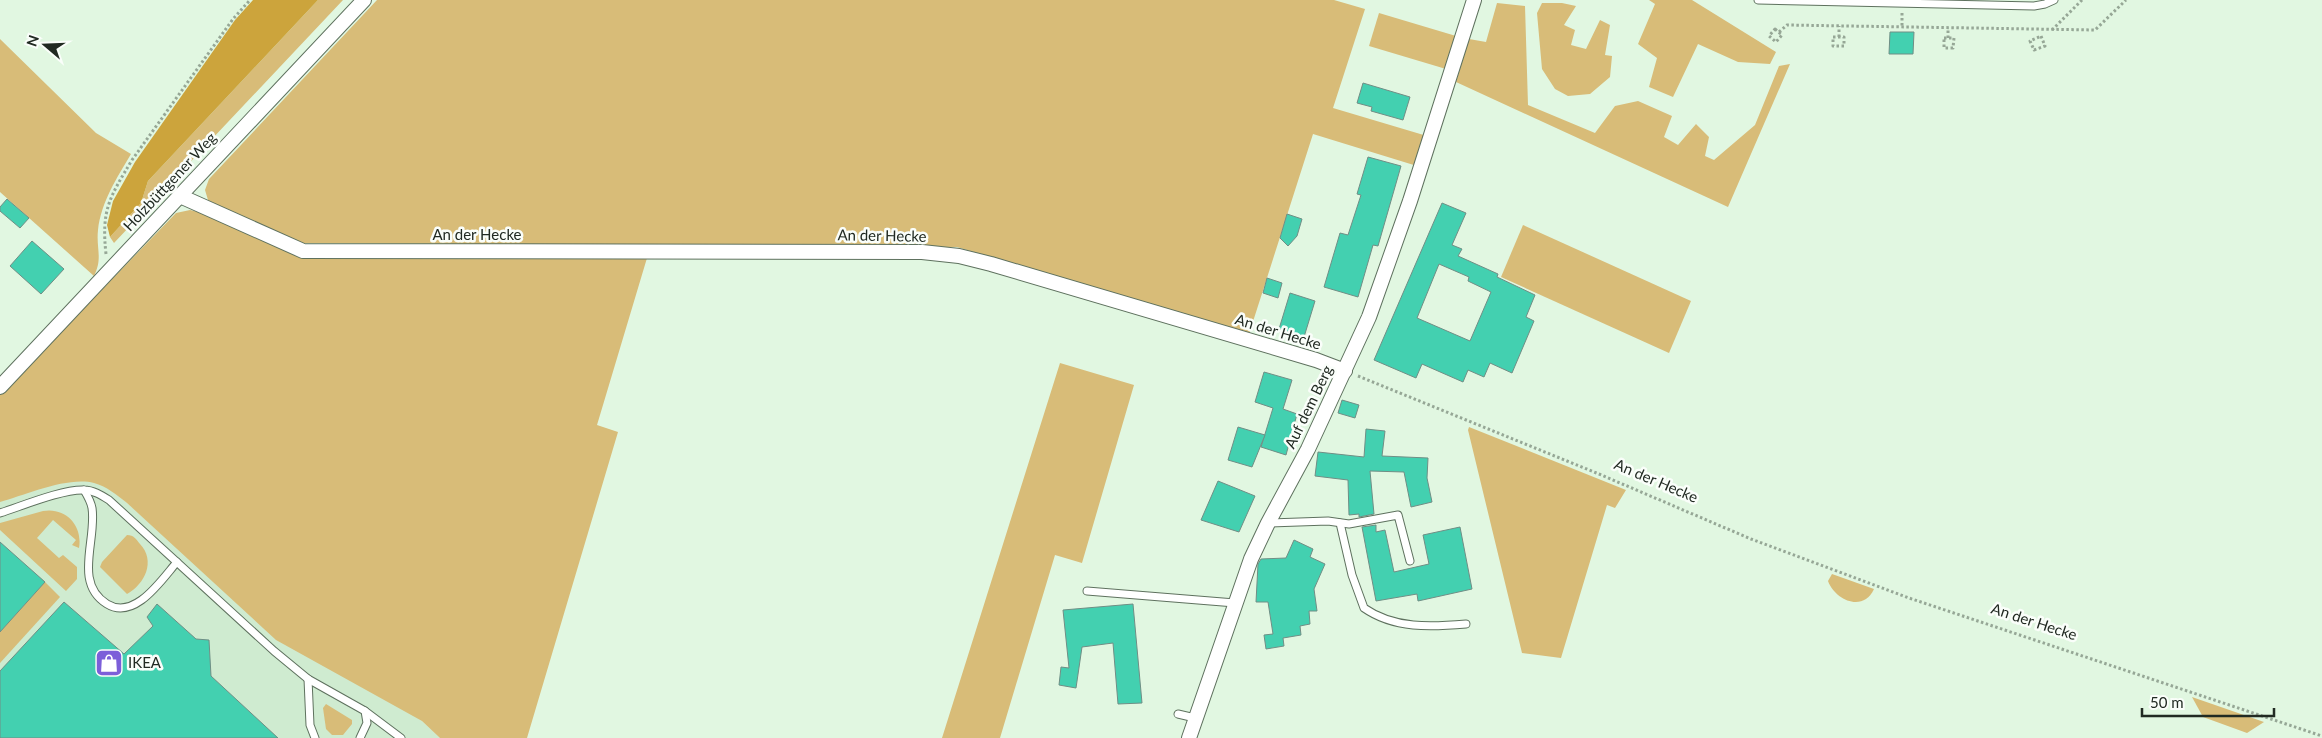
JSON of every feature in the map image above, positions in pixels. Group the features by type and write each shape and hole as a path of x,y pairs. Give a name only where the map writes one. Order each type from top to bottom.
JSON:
{"street":[{"name":"Holzbüttgener Weg","path":"0,387 364,0"},
{"name":"Auf dem Berg","path":"1189,738 1235,602 1268,523 1308,449 1369,317 1410,201 1474,0"},
{"name":"An der Hecke","path":"180,196 303,251 922,252 953,255 1316,360 1345,371"}],"lane":[{"path":"1758,0 2034,6 2054,0"},
{"path":"0,513 71,491 84,490 98,493 109,500 274,651 308,679 365,711 401,738"},
{"path":"84,490 92,506 88,567 90,583 97,598 112,608 127,608 141,601 178,562"},
{"path":"1268,523 1328,521 1358,523 1398,514 1410,562"},
{"path":"1340,523 1356,588 1364,608 1388,621 1429,627 1466,624"},
{"path":"1087,591 1235,602"},
{"path":"308,679 310,725 315,738"},
{"path":"360,738 367,722 365,711"},
{"path":"1178,714 1195,718"}],"path":[{"path":"108,272 103,228 109,201 120,181 227,27 250,0"},
{"path":"2052,30 2082,0"},
{"path":"1779,32 1787,25 2095,30 2126,0"},
{"path":"1839,26 1839,37"},
{"path":"1948,28 1948,38"},
{"path":"2033,30 2036,38"},
{"path":"2041,36 2045,46 2034,50 2030,41 2036,38 2041,36"},
{"path":"1833,37 1839,37 1844,37 1844,46 1833,46 1833,37"},
{"path":"1944,38 1948,38 1954,38 1954,48 1944,48 1944,38"},
{"name":"An der Hecke","path":"1345,371 1599,474 1751,539 1909,598 2322,736"}],"shaded area":[{"path":"253,0 318,0 148,181 141,203 110,237 107,225 113,201 135,162 235,20"},
{"path":"318,0 343,0 114,243 110,237 141,203 148,181"},
{"path":"377,0 1334,0 1365,9 1333,108 1427,136 1417,166 1313,134 1249,334 957,247 299,243 230,213 208,200 205,190 209,179"},
{"path":"1649,0 1692,0 1776,52 1770,64 1738,62 1698,44 1673,97 1649,87 1657,58 1638,44 1655,4"},
{"path":"1497,3 1525,6 1528,105 1595,133 1615,106 1638,101 1672,116 1664,137 1678,145 1696,124 1709,137 1705,156 1714,160 1755,125 1779,66 1790,64 1728,207 1456,82 1469,39 1486,42"},
{"path":"1542,3 1562,3 1576,6 1564,25 1575,30 1571,45 1586,49 1600,20 1610,25 1605,55 1612,56 1610,77 1590,94 1568,96 1555,89 1542,69 1537,13"},
{"path":"1379,13 1456,36 1446,69 1369,46"},
{"path":"0,39 96,133 131,154 110,190 102,210 98,230 99,259 94,276 0,192"},
{"path":"190,210 203,213 296,255 647,258 597,425 618,432 527,738 440,738 422,721 276,640 127,503 103,486 84,482 59,484 0,502 0,395 176,213"},
{"path":"1523,225 1691,301 1669,353 1501,277"},
{"path":"1060,363 1134,385 1082,563 1055,555 1000,738 942,738"},
{"path":"0,395 186,555 422,721 440,738 0,738"},
{"path":"1469,427 1626,490 1615,508 1607,505 1561,658 1522,653 1468,430"},
{"path":"43,511 59,512 66,515 78,532 79,548 72,545 76,540 53,520 37,538 59,558 63,555 77,567 77,579 66,591 0,530 0,523"},
{"path":"127,535 135,538 145,551 148,565 139,584 127,594 100,567 102,562"},
{"path":"1832,574 1874,589 1863,601 1850,601 1837,594 1832,588 1828,581"},
{"path":"45,582 60,597 0,663 0,632"},
{"path":"2192,697 2264,722 2247,733 2203,717"},
{"path":"326,704 352,720 352,724 343,735 332,735 326,729 323,708"}],"building":[{"path":"1890,32 1914,32 1913,54 1889,54"},
{"path":"1363,83 1410,97 1403,120 1371,111 1372,107 1357,103"},
{"path":"1368,157 1401,166 1378,246 1373,245 1358,297 1324,287 1340,233 1348,235 1361,195 1357,194"},
{"path":"7,199 29,218 20,228 0,211 0,207"},
{"path":"1442,203 1466,213 1452,245 1462,249 1458,256 1498,274 1497,277 1535,295 1526,317 1534,321 1512,373 1490,363 1484,377 1468,370 1463,382 1422,364 1416,378 1374,360","holes":["1439,264 1469,277 1468,281 1491,292 1470,341 1417,318"]},
{"path":"1287,214 1302,219 1297,236 1288,246 1280,238"},
{"path":"32,241 64,269 41,294 10,266"},
{"path":"1267,278 1282,283 1278,298 1263,293"},
{"path":"1290,293 1315,301 1304,337 1279,329"},
{"path":"1264,372 1292,380 1283,409 1297,414 1286,455 1261,447 1273,408 1255,402"},
{"path":"1342,400 1359,405 1355,418 1338,413"},
{"path":"1238,427 1265,435 1252,467 1228,460"},
{"path":"1366,429 1385,431 1382,456 1428,458 1427,478 1432,502 1411,507 1404,472 1370,471 1374,514 1359,517 1359,514 1349,515 1348,480 1315,476 1318,452 1364,457"},
{"path":"1218,481 1255,496 1239,532 1201,520"},
{"path":"1376,525 1376,532 1385,530 1394,572 1429,564 1423,535 1460,527 1472,589 1418,601 1417,594 1376,601 1362,527"},
{"path":"1294,540 1313,549 1310,557 1325,564 1314,589 1317,611 1309,611 1310,624 1300,626 1301,635 1283,638 1284,646 1266,649 1264,635 1273,634 1268,602 1256,602 1258,564 1261,559 1286,558"},
{"path":"0,542 45,582 0,632"},
{"name":"IKEA","path":"64,602 124,654 153,626 147,617 157,604 196,639 209,640 211,676 278,738 0,738 0,671"},
{"path":"1133,604 1142,703 1118,704 1113,643 1082,647 1076,688 1059,685 1061,667 1069,668 1063,610"}],"place":[{"name":"IKEA","path":"109,663"}]}
